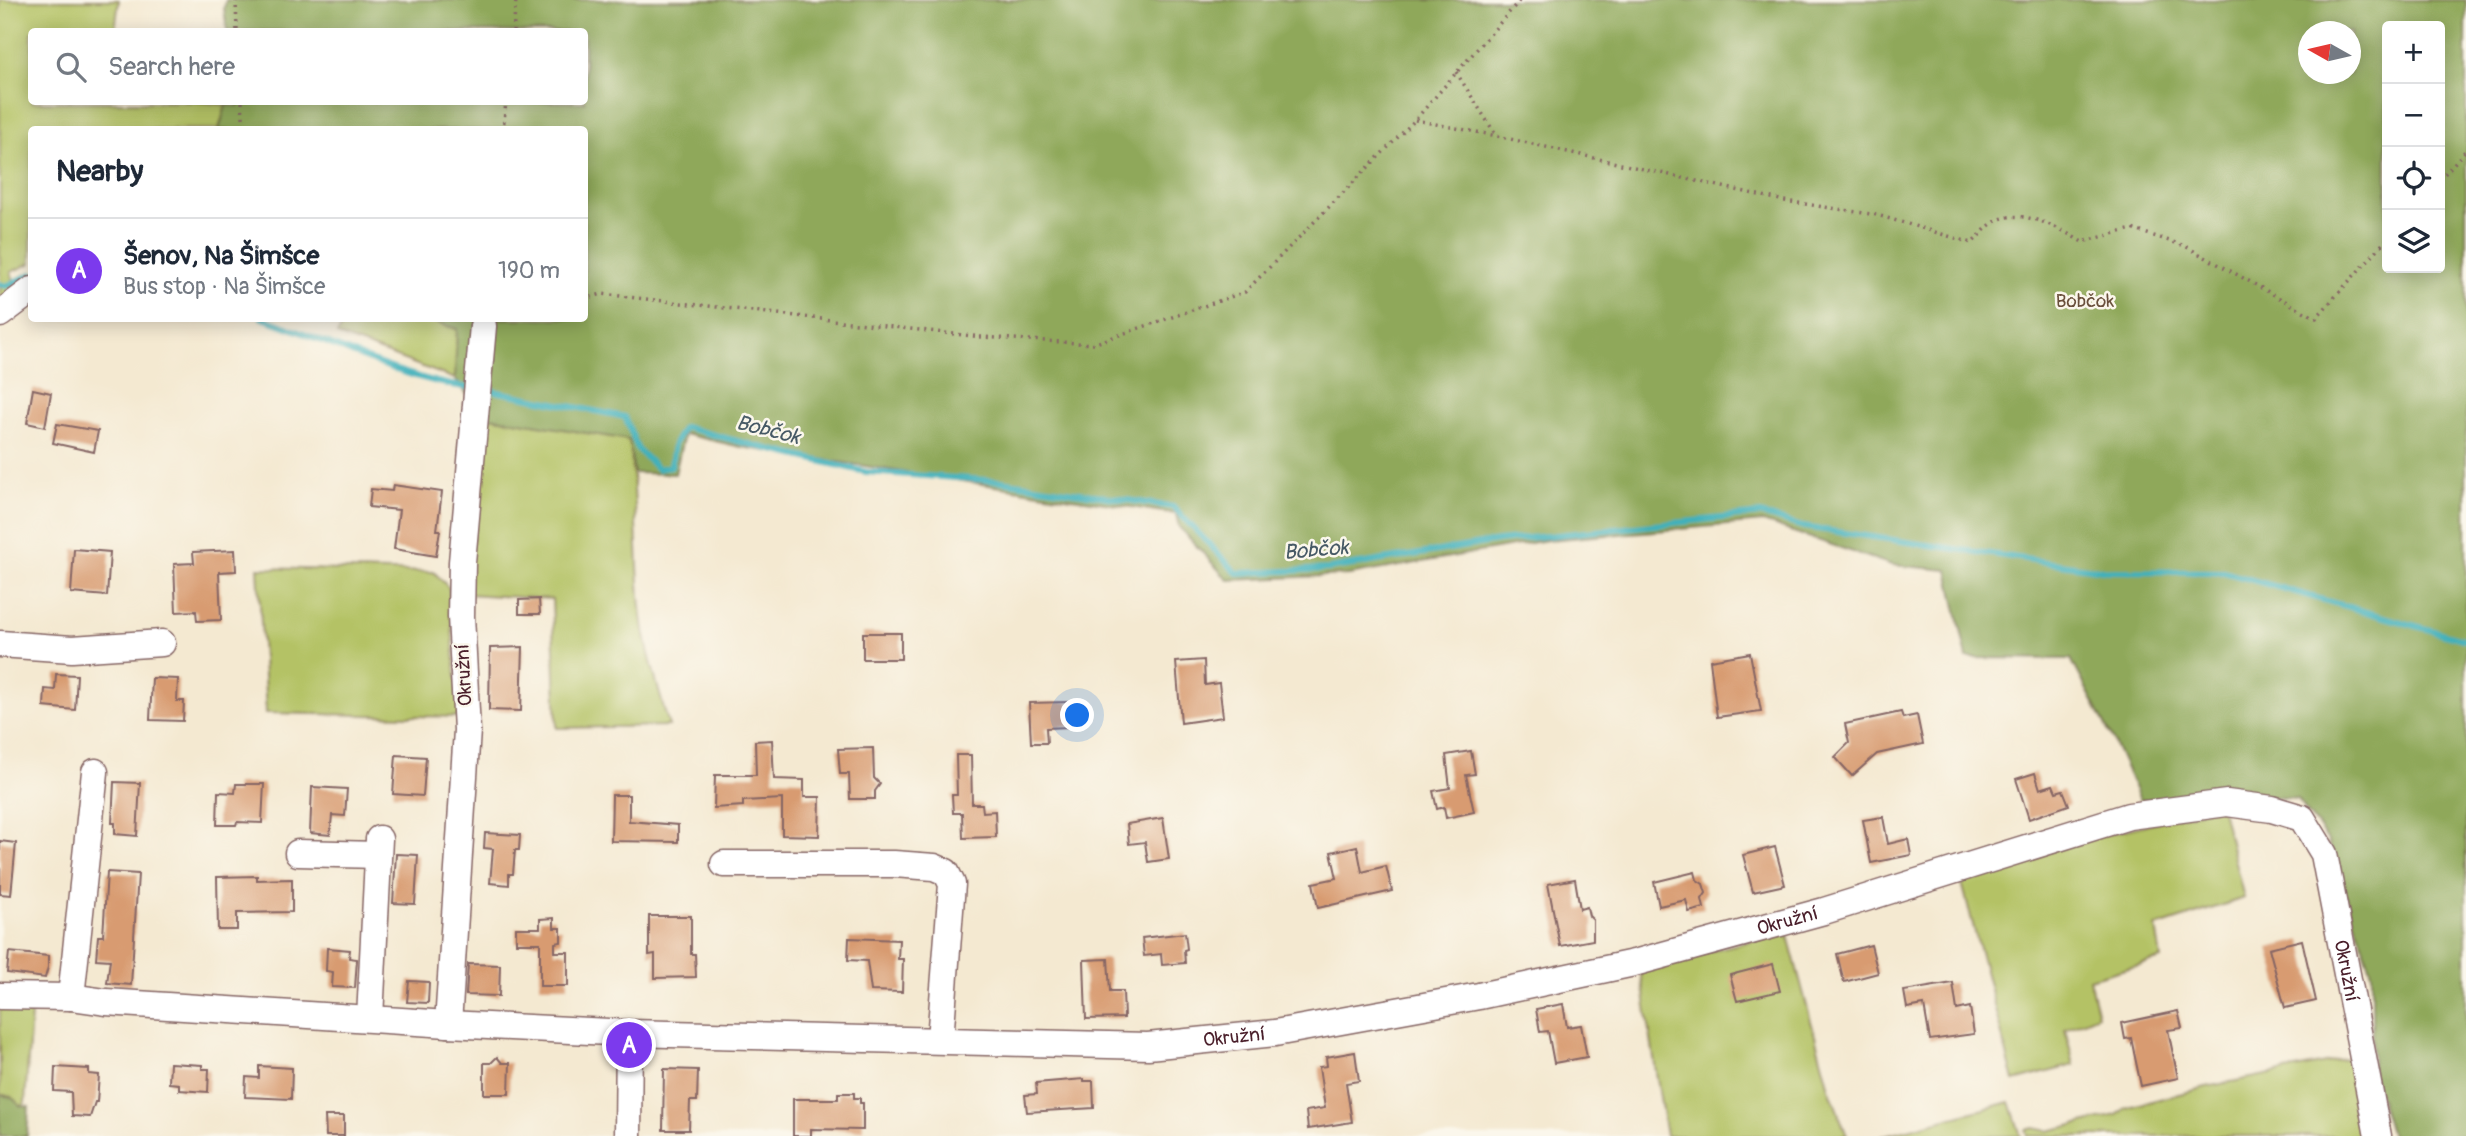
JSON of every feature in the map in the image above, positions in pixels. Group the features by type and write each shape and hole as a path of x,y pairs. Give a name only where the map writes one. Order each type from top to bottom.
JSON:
{"street":[{"path":"0,314 28,293"},
{"name":"Okružní","path":"448,1024 467,730 461,615 462,562 483,327"},
{"path":"0,644 72,649 162,643"},
{"path":"71,997 95,772"},
{"name":"Okružní","path":"0,996 71,997 106,1002 629,1033 1148,1046 1275,1033 1647,960 1824,911 2129,816 2227,803 2272,809 2302,818 2324,854 2378,1136"},
{"path":"298,853 379,847 370,1018"},
{"path":"724,864 894,864 934,867 946,872 952,884 940,1040"},
{"path":"628,1136 629,1033"}],"path":[{"path":"236,0 237,28"},
{"path":"513,28 516,0"},
{"path":"588,298 602,294 981,337 1093,344 1245,292 1415,120 1520,0"},
{"path":"1457,72 1497,136"},
{"path":"242,105 244,126"},
{"path":"503,126 506,105"},
{"path":"1415,120 1785,201 1877,215 1972,243 1995,221 2020,216 2055,225 2082,242 2132,229 2185,246 2316,318 2382,245"},
{"path":"2445,174 2466,150"}],"green space":[{"path":"0,0 119,0 115,28 28,28 28,105 226,105 220,126 28,126 28,264 11,272 15,286 0,302"},
{"name":"Bobčok","path":"226,0 2466,0 2466,1136 2391,1136 2372,1072 2372,973 2327,839 2297,799 2237,794 2140,800 2112,738 2071,659 1967,658 1948,570 1892,565 1763,522 1547,540 1349,575 1228,580 1179,527 1176,514 741,447 684,434 675,474 634,473 629,440 484,416 455,379 457,329 435,322 588,322 588,126 220,126 226,105 588,105 588,28 227,28 224,8"},
{"path":"344,322 435,322 457,329 455,379 337,335"},
{"path":"484,416 629,440 642,617 669,726 557,728 552,599 467,594"},
{"path":"258,568 434,572 449,588 459,717 266,713"},
{"path":"2221,806 2244,898 2156,927 2161,959 2089,979 2098,1015 2065,1029 2074,1065 2014,1081 1962,883 1965,877 2033,853"},
{"path":"1787,932 1829,1088 1847,1136 1666,1136 1640,968"},
{"path":"0,1006 26,1008 31,1015 23,1106 5,1095 0,1095"},
{"path":"2350,1058 2368,1136 2028,1136 2026,1130 2034,1128 2048,1131 2117,1115 2125,1108 2206,1087"},
{"path":"0,1095 12,1097 20,1106 29,1107 27,1136 0,1136"},
{"path":"2010,1102 2021,1136 1881,1136"}],"building":[{"path":"33,389 51,393 45,427 27,423"},
{"path":"57,424 98,431 94,452 53,443"},
{"path":"393,485 442,492 436,556 394,549 399,510 369,507 371,489 392,491"},
{"path":"74,549 110,552 107,596 71,593"},
{"path":"235,550 236,571 219,572 221,620 197,621 196,611 176,612 174,564 194,563 193,552"},
{"path":"539,599 540,614 519,614 519,600"},
{"path":"863,633 901,633 901,659 863,659"},
{"path":"523,647 521,711 489,710 490,648"},
{"path":"1750,653 1761,711 1717,717 1710,660"},
{"path":"1204,660 1205,685 1219,683 1223,717 1181,723 1176,662"},
{"path":"56,674 77,675 75,710 44,707 45,689 55,690"},
{"path":"152,678 178,679 177,701 184,701 183,721 150,720"},
{"path":"1069,702 1069,727 1046,728 1047,743 1031,743 1029,703"},
{"path":"1901,712 1903,718 1917,715 1923,744 1877,754 1852,776 1835,757 1849,743 1845,724"},
{"path":"772,740 774,779 804,780 804,797 820,797 819,836 782,835 782,799 743,801 743,806 714,808 715,775 756,775 755,741"},
{"path":"873,748 874,778 880,784 875,791 875,799 850,799 849,774 840,774 838,749"},
{"path":"1471,751 1475,774 1466,775 1474,812 1446,818 1444,807 1437,809 1433,791 1450,788 1446,755"},
{"path":"396,755 426,757 423,796 393,794"},
{"path":"956,755 971,755 972,804 982,804 983,812 995,811 996,837 963,838 962,813 953,813 952,795 957,795"},
{"path":"2035,773 2040,789 2053,785 2056,792 2063,790 2069,805 2029,819 2016,779"},
{"path":"114,782 140,783 137,836 115,834 115,823 112,823"},
{"path":"236,784 264,784 262,823 237,822 236,825 217,825 218,792 235,793"},
{"path":"312,787 347,789 345,816 332,815 330,835 310,833"},
{"path":"612,795 629,795 629,821 678,825 678,842 611,841"},
{"path":"1883,817 1888,844 1908,839 1911,855 1871,863 1863,820"},
{"path":"1163,818 1169,859 1148,862 1145,842 1129,844 1127,824"},
{"path":"485,833 520,835 519,850 515,850 513,874 509,874 509,885 490,883 493,849 484,848"},
{"path":"0,841 16,843 11,895 0,894"},
{"path":"1357,846 1362,872 1386,866 1392,891 1318,908 1313,883 1337,878 1331,852"},
{"path":"1775,847 1785,885 1753,892 1743,855"},
{"path":"396,854 418,855 415,904 393,903"},
{"path":"107,872 138,874 131,985 107,983 110,960 96,959 98,936 103,936"},
{"path":"1695,872 1706,893 1702,899 1704,908 1689,912 1686,900 1659,906 1654,882"},
{"path":"257,876 257,880 292,879 292,912 237,913 237,930 218,930 217,877"},
{"path":"1575,879 1580,909 1587,907 1593,920 1593,940 1560,946 1548,884"},
{"path":"649,916 691,916 691,954 695,954 696,977 655,978 655,954 649,955"},
{"path":"554,918 554,928 561,928 561,942 555,943 555,952 568,952 568,986 540,986 540,943 516,943 516,928 540,928 540,919"},
{"path":"1185,933 1185,963 1162,965 1161,954 1144,956 1142,938"},
{"path":"849,938 899,940 898,959 903,959 902,992 871,991 867,961 848,960"},
{"path":"2302,940 2316,1001 2285,1008 2269,948"},
{"path":"1871,945 1878,973 1844,982 1837,954"},
{"path":"327,948 350,950 349,958 357,959 355,988 332,987 333,972 326,971"},
{"path":"9,952 48,956 45,978 7,973"},
{"path":"1108,959 1110,991 1123,991 1124,1018 1086,1019 1084,960"},
{"path":"468,964 500,965 499,996 466,995"},
{"path":"1773,964 1780,991 1737,1001 1730,975"},
{"path":"409,981 429,982 428,1003 407,1002"},
{"path":"1953,983 1957,1010 1970,1007 1974,1034 1930,1040 1924,1005 1907,1008 1904,991"},
{"path":"1563,1004 1567,1027 1581,1025 1587,1057 1554,1063 1548,1031 1540,1032 1536,1009"},
{"path":"2178,1011 2182,1028 2168,1030 2178,1078 2141,1086 2131,1038 2125,1039 2122,1023"},
{"path":"1355,1052 1359,1081 1346,1083 1352,1122 1308,1129 1306,1111 1325,1108 1319,1067 1327,1066 1326,1057"},
{"path":"497,1057 502,1063 510,1063 509,1094 484,1094 484,1063 491,1063"},
{"path":"170,1063 202,1065 202,1069 209,1069 208,1092 179,1090 179,1084 169,1083"},
{"path":"259,1066 292,1068 291,1099 245,1097 246,1077 259,1078"},
{"path":"55,1067 89,1069 89,1074 99,1075 97,1102 90,1117 72,1116 71,1092 54,1091"},
{"path":"664,1069 698,1070 697,1101 690,1101 689,1130 663,1130"},
{"path":"1084,1079 1093,1081 1094,1108 1027,1112 1025,1095 1037,1094 1036,1083"},
{"path":"838,1093 854,1093 854,1098 860,1098 860,1103 863,1103 863,1130 811,1129 811,1136 793,1136 793,1099 838,1099"},
{"path":"325,1116 344,1116 344,1136 326,1136"}],"waterway":[{"name":"Bobčok","path":"0,284 6,286 28,276"},
{"name":"Bobčok","path":"274,322 417,377 470,388"},
{"name":"Bobčok","path":"484,389 625,417 638,450 658,469 671,466 674,444 684,427 866,472 1002,481 1173,507 1237,573 1329,569 1498,541 1761,514 1803,527 2109,571 2224,572 2466,640"}],"place":[{"name":"Šenov, Na Šimšce","path":"629,1045"}]}
